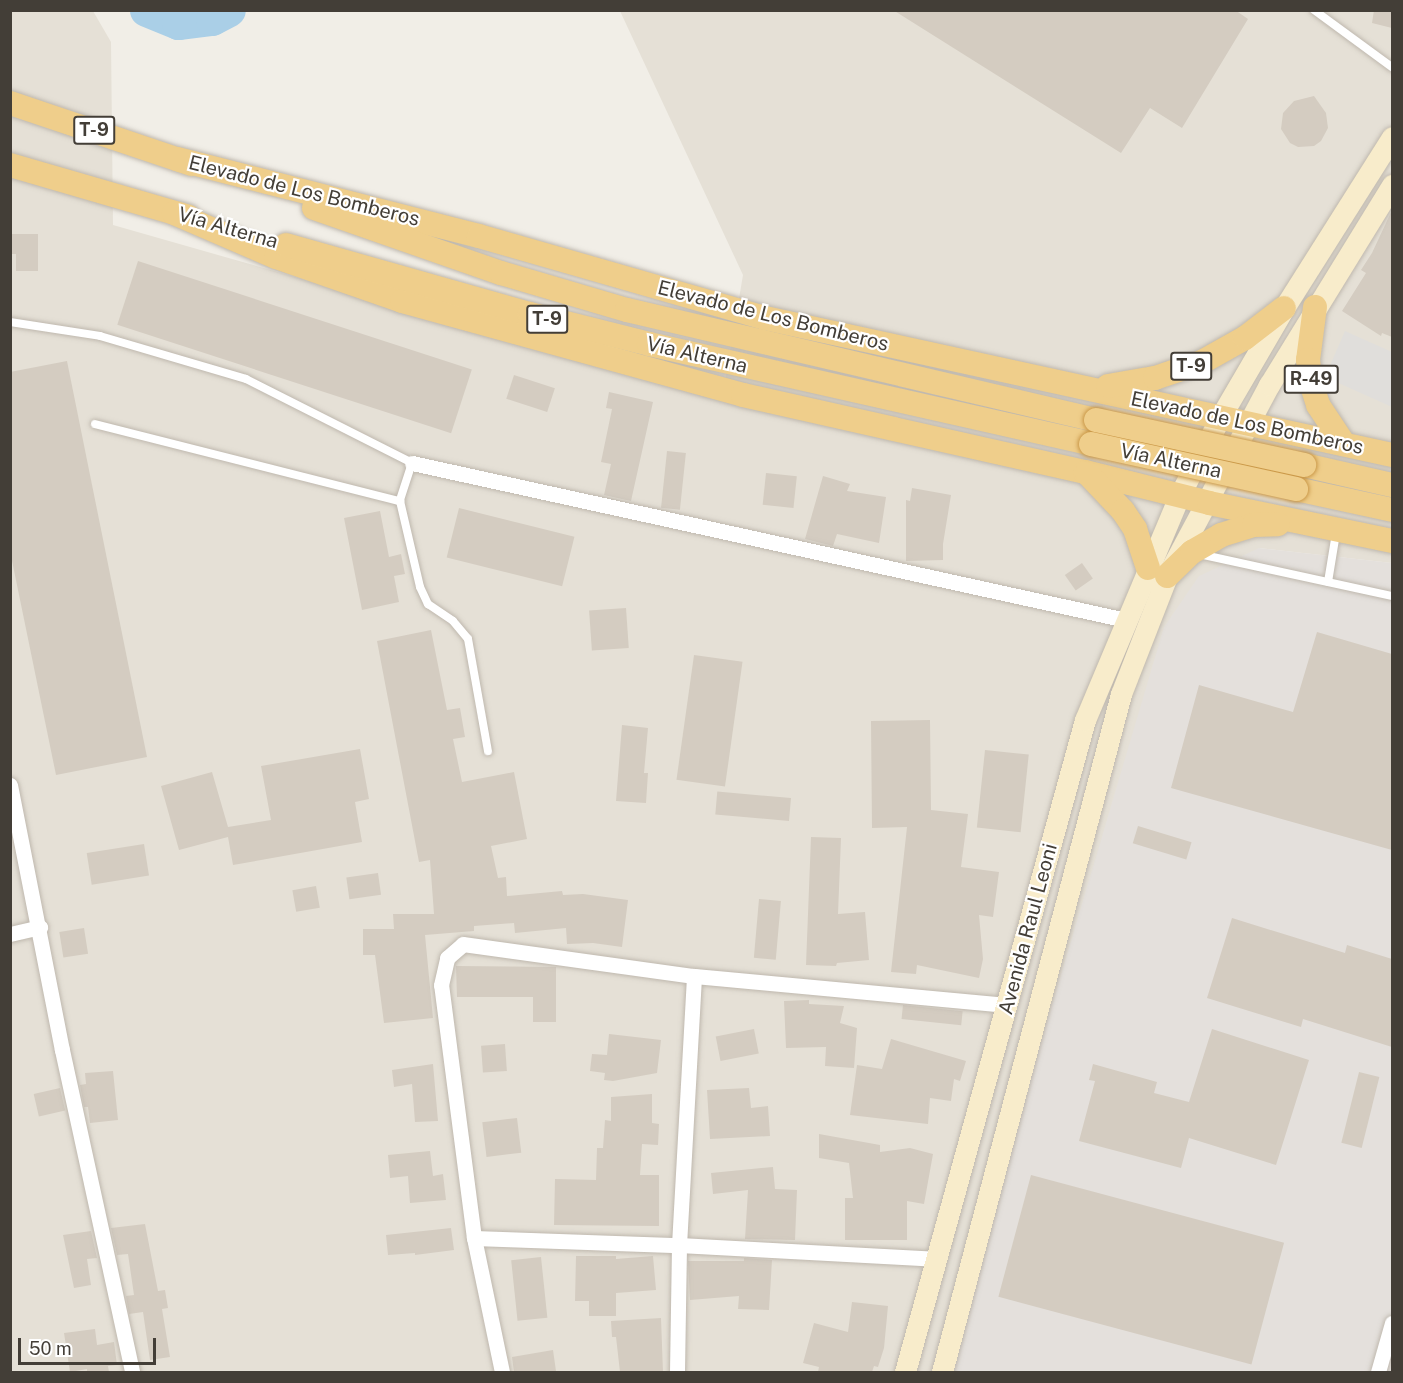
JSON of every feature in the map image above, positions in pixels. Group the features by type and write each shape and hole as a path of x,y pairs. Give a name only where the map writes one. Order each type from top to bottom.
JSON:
{"highway":[{"name":"T-9","path":"10,103 177,159"},
{"name":"Elevado de Los Bomberos","path":"177,159 479,236 765,318 1392,455"},
{"name":"Elevado de Los Bomberos","path":"177,159 501,273 627,310 1096,420 1392,484"},
{"name":"Vía Alterna","path":"10,165 530,314 649,344 1392,510"},
{"name":"T-9","path":"174,213 276,257 402,301 743,395 1085,472 1209,503 1392,541"},
{"name":"R-49","path":"1315,307 1308,360 1311,383 1318,405 1344,444"},
{"name":"T-9","path":"1084,387 1132,383 1181,370 1227,349 1284,308"},
{"path":"1085,472 1124,511 1158,572"},
{"name":"T-9","path":"1158,572 1221,535 1254,525 1331,527"}],"main road":[{"name":"R-49","path":"1179,496 1221,416 1284,308 1392,137"},
{"name":"R-49","path":"1209,503 1250,423 1315,307 1392,185"},
{"name":"Avenida Raul Leoni","path":"942,1372 1121,694 1179,496"},
{"name":"Avenida Raul Leoni","path":"905,1372 1085,720 1126,620 1209,503"}],"street":[{"path":"412,463 1126,620"},
{"path":"10,785 40,927 62,1050 132,1372"},
{"path":"10,934 40,927"},
{"path":"502,1372 474,1238 441,985 447,958 463,944 694,976 1008,1005"},
{"path":"677,1372 679,1245 694,976"},
{"path":"474,1238 679,1245 935,1259"},
{"path":"1378,1372 1392,1323"}],"lane":[{"path":"1314,10 1392,67"},
{"path":"10,322 100,336 246,379 412,463 400,501 420,587 428,604 453,621 468,639 488,751"},
{"path":"95,424 400,501"},
{"path":"1328,582 1331,527"},
{"path":"1192,552 1392,597"}],"shaded area":[{"path":"10,11 93,11 111,42 113,225 722,399 743,275 620,11 1392,11 1392,563 1259,548 951,1372 11,1372"},
{"path":"1345,331 1392,352 1392,407 1325,377"},
{"path":"1259,548 1392,563 1392,1372 951,1372 998,1188 1164,627 1199,576"}],"building":[{"path":"893,10 1235,10 1248,19 1182,128 1150,108 1121,153"},
{"path":"1374,10 1392,10 1392,28 1372,23"},
{"path":"1314,96 1326,113 1328,128 1321,141 1314,146 1298,147 1290,143 1281,129 1283,113 1294,101"},
{"path":"1392,210 1392,337 1382,333 1381,336 1342,311 1366,273 1361,270 1372,253"},
{"path":"10,234 38,234 38,271 16,271 16,254 10,254"},
{"path":"138,261 472,369 451,433 117,325"},
{"path":"67,361 147,757 56,775 10,551 10,372"},
{"path":"514,375 555,388 547,412 506,399"},
{"path":"609,392 653,402 631,501 604,495 611,464 601,462 612,409 606,408"},
{"path":"667,451 686,453 680,510 661,508"},
{"path":"766,473 797,476 793,508 763,505"},
{"path":"823,476 850,484 847,491 886,497 879,543 837,534 833,546 805,539"},
{"path":"912,488 951,495 943,544 943,560 906,561 906,500 910,501"},
{"path":"459,508 574,537 562,586 447,557"},
{"path":"380,511 389,557 401,554 405,574 394,576 399,602 362,610 344,518"},
{"path":"1082,563 1093,579 1076,591 1065,575"},
{"path":"626,608 629,648 592,650 589,611"},
{"path":"431,630 447,710 460,708 465,737 453,739 462,782 514,772 527,839 491,846 498,878 506,877 507,896 562,891 563,895 583,894 628,900 622,947 593,943 567,944 566,928 515,933 514,923 474,926 474,931 425,935 433,1018 384,1023 375,955 363,955 363,929 394,929 393,914 434,914 430,860 419,862 377,641"},
{"path":"1317,632 1392,654 1392,850 1171,788 1199,685 1293,712"},
{"path":"694,655 743,662 725,787 676,780"},
{"path":"930,720 931,810 968,814 961,867 999,872 993,917 979,915 983,959 979,978 917,965 916,974 891,972 907,827 872,828 871,721"},
{"path":"622,725 648,728 644,773 648,773 646,803 616,801"},
{"path":"360,749 369,799 355,802 362,842 233,865 228,837 179,850 161,786 212,772 228,827 271,820 261,766"},
{"path":"985,750 1029,755 1021,832 977,828"},
{"path":"717,792 791,798 789,821 715,814"},
{"path":"1138,826 1192,842 1186,860 1133,843"},
{"path":"811,837 841,838 838,914 865,912 869,960 837,963 836,966 806,965"},
{"path":"144,844 149,876 92,885 87,853"},
{"path":"378,873 381,895 349,899 346,877"},
{"path":"316,886 320,908 296,912 292,890"},
{"path":"759,899 781,901 776,960 754,958"},
{"path":"1232,918 1345,953 1347,945 1392,959 1392,1047 1303,1019 1301,1027 1207,998"},
{"path":"84,928 88,954 63,958 59,932"},
{"path":"456,966 556,967 556,1022 533,1022 533,997 457,997"},
{"path":"809,1000 809,1004 844,1006 840,1023 857,1028 854,1068 825,1066 826,1047 786,1048 784,1001"},
{"path":"903,1005 963,1011 961,1025 902,1019"},
{"path":"754,1029 759,1054 720,1061 716,1036"},
{"path":"1212,1029 1309,1060 1276,1165 1189,1138 1181,1168 1079,1141 1095,1081 1089,1080 1093,1064 1157,1082 1154,1093 1189,1102"},
{"path":"609,1034 661,1040 657,1073 613,1081 604,1080 605,1073 590,1071 592,1054 607,1055"},
{"path":"891,1039 966,1061 960,1081 954,1079 951,1101 930,1098 928,1124 850,1115 857,1065 882,1069"},
{"path":"505,1044 507,1071 483,1073 481,1046"},
{"path":"433,1064 438,1121 415,1122 412,1084 394,1087 392,1070"},
{"path":"113,1071 118,1120 90,1123 88,1107 84,1107 80,1085 86,1084 85,1073"},
{"path":"1359,1072 1379,1077 1362,1148 1341,1143"},
{"path":"60,1088 65,1110 39,1116 34,1094"},
{"path":"749,1088 751,1108 768,1106 770,1136 710,1139 707,1090"},
{"path":"652,1094 652,1123 659,1124 658,1145 642,1144 640,1175 659,1175 659,1226 554,1225 555,1179 596,1180 597,1148 603,1148 605,1120 611,1121 611,1097"},
{"path":"517,1118 521,1153 487,1157 482,1122"},
{"path":"819,1134 880,1145 880,1152 910,1148 933,1154 924,1204 907,1201 907,1240 845,1240 845,1198 853,1198 849,1163 819,1158"},
{"path":"430,1151 433,1176 443,1174 446,1200 410,1203 408,1176 390,1178 388,1155"},
{"path":"773,1167 775,1189 797,1190 795,1240 745,1239 748,1190 713,1194 711,1173"},
{"path":"1031,1175 1284,1243 1251,1365 998,1297"},
{"path":"145,1224 158,1291 165,1290 168,1308 162,1309 170,1357 150,1360 143,1312 129,1314 126,1296 134,1295 128,1254 117,1255 111,1228"},
{"path":"451,1228 454,1250 415,1255 415,1253 388,1255 386,1235"},
{"path":"91,1231 97,1258 87,1259 91,1285 74,1288 63,1235"},
{"path":"576,1256 616,1256 616,1259 653,1256 656,1290 616,1293 616,1316 589,1316 589,1301 575,1301"},
{"path":"541,1257 547,1318 518,1321 511,1260"},
{"path":"744,1258 772,1260 769,1310 738,1309 739,1296 690,1300 688,1261 744,1261"},
{"path":"852,1302 888,1306 884,1348 878,1367 874,1366 872,1372 818,1372 819,1367 803,1363 814,1323 848,1332"},
{"path":"661,1318 663,1372 620,1372 616,1337 612,1337 611,1321"},
{"path":"95,1329 97,1345 114,1342 117,1365 108,1366 109,1372 87,1372 87,1369 70,1372 64,1333"},
{"path":"553,1350 556,1371 514,1372 512,1357"}],"waterway":[{"path":"146,10 178,23 212,19 229,10"}]}
